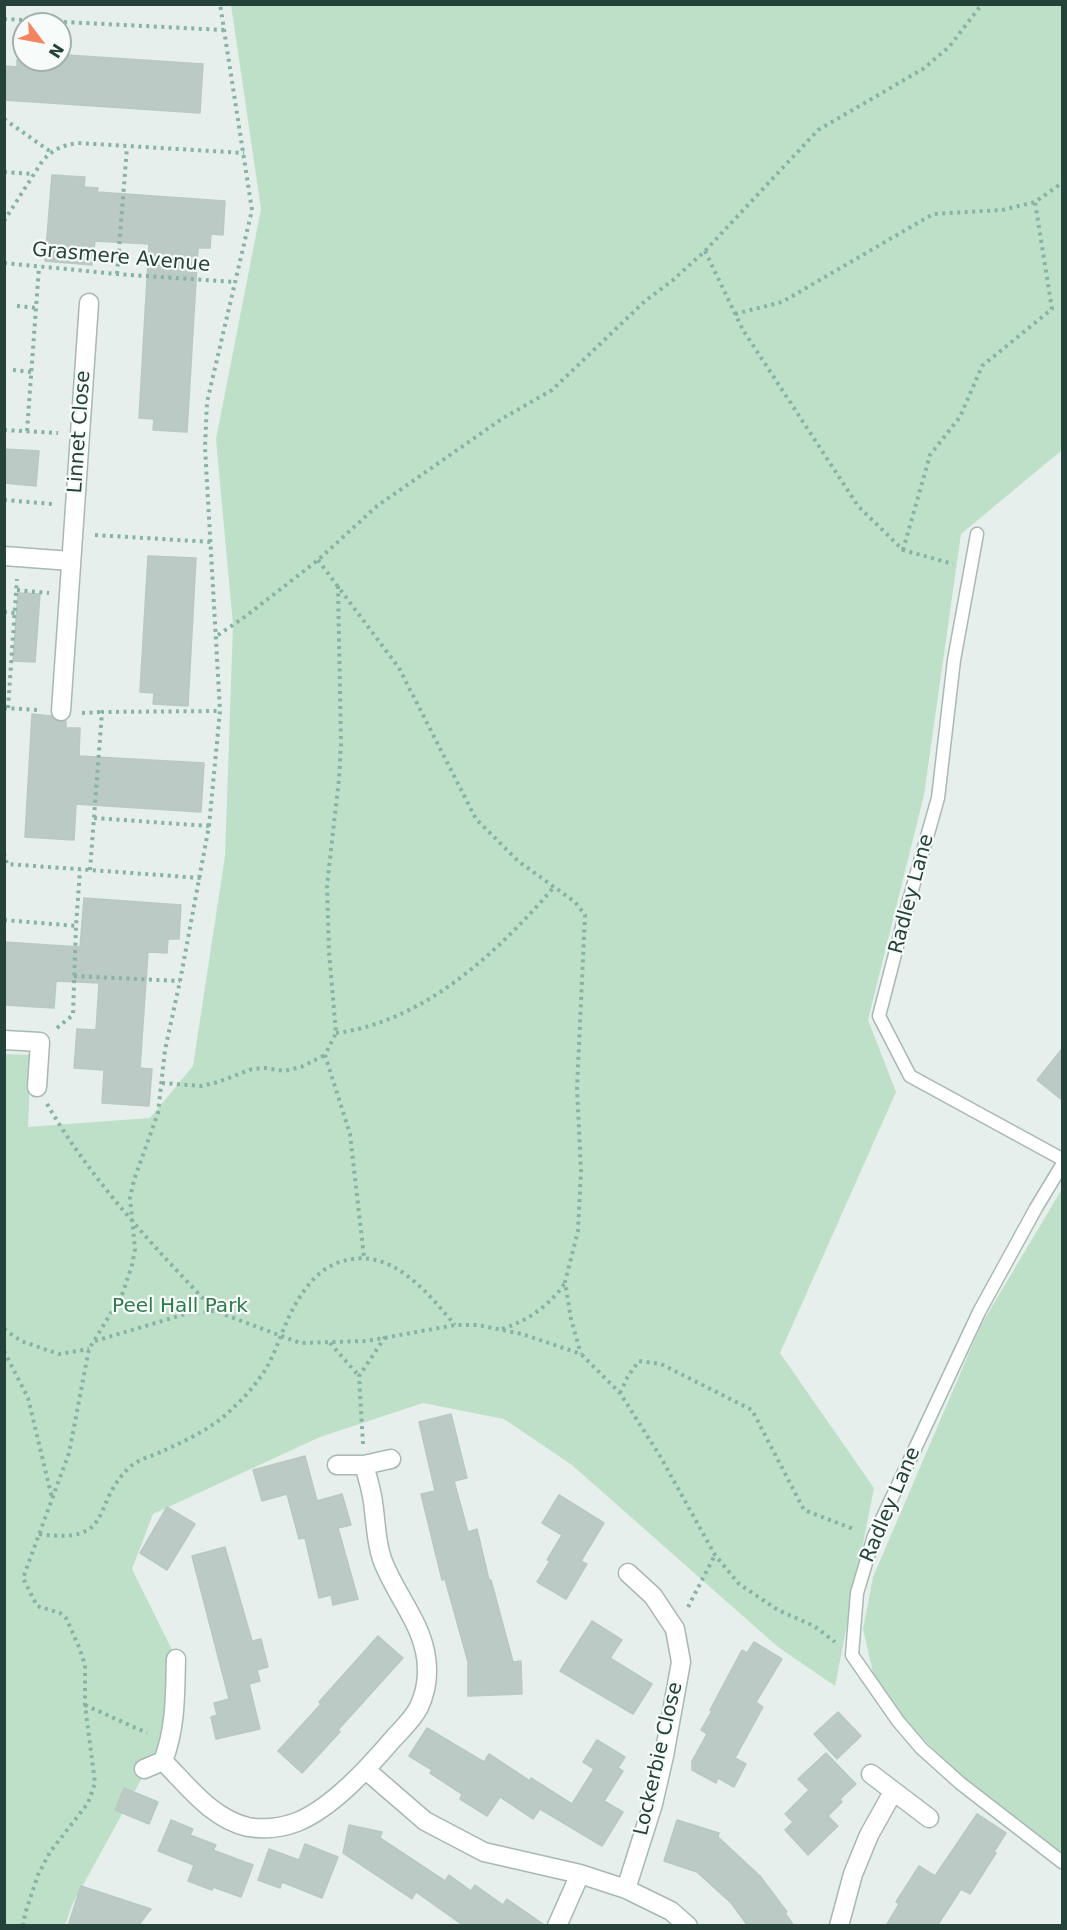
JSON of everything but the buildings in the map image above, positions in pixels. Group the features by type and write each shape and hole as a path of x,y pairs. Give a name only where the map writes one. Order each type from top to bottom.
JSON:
{"street":[{"name":"Linnet Close","path":"61,711 89,303"},
{"path":"12,556 71,561"},
{"path":"4,1040 40,1042 37,1087"},
{"path":"337,1465 364,1465 391,1459"},
{"path":"163,1761 214,1812 230,1821 264,1829 282,1827 318,1811 366,1770 418,1708 425,1691 427,1671 425,1650 418,1628 381,1558 372,1496 364,1465"},
{"name":"Lockerbie Close","path":"626,1889 653,1804 681,1662 675,1629 653,1596 628,1573"},
{"path":"144,1769 163,1761 170,1743 175,1708 176,1659"},
{"path":"366,1770 424,1821 484,1852 580,1874 626,1889 671,1911 688,1926"},
{"path":"871,1774 929,1818"},
{"path":"839,1926 853,1874 869,1835 893,1792"},
{"path":"557,1926 580,1874"}],"lane":[{"name":"Radley Lane","path":"977,534 954,660 938,798 879,1016 910,1076 1062,1159"},
{"name":"Radley Lane","path":"852,1655 857,1593 873,1536 979,1312 1062,1164"},
{"path":"852,1655 898,1721 921,1748 960,1783 1062,1862"}],"path":[{"path":"23,1926 32,1891 45,1861 82,1812 92,1794 94,1770 84,1705 85,1665 66,1618 60,1613 37,1606 23,1578 69,1453 89,1349 122,1295 132,1265 135,1249 129,1198 158,1113 165,1050 201,878 209,826 220,711 205,447 207,402 252,210 220,4"},
{"path":"217,635 246,616 318,560 377,506 504,418 552,390 645,301 674,280 705,251 818,130 923,69 949,47 982,4"},
{"path":"4,19 224,30"},
{"path":"4,119 51,152"},
{"path":"4,221 51,152 68,144 244,153"},
{"path":"117,274 127,147"},
{"path":"4,171 34,174"},
{"path":"735,314 782,303 933,214 1002,210 1035,202 1062,183"},
{"path":"903,550 930,455 960,417 982,366 1052,309 1035,202"},
{"path":"705,251 743,330 858,506 903,550 970,569"},
{"name":"Grasmere Avenue","path":"4,263 235,282"},
{"path":"27,431 39,267"},
{"path":"17,306 36,308"},
{"path":"13,370 32,372"},
{"path":"4,430 80,435"},
{"path":"4,500 75,505"},
{"path":"74,533 211,542"},
{"path":"9,708 16,590 12,556"},
{"path":"318,560 399,668 476,819 518,861 575,902 585,915 577,1088 581,1171 578,1231 565,1282 571,1319 581,1354"},
{"path":"162,1083 201,1086 252,1069 284,1071 301,1067 325,1055 336,1033 329,952 327,885 339,779 338,585"},
{"path":"16,590 69,594"},
{"path":"4,612 15,613"},
{"path":"90,870 102,712 220,711"},
{"path":"94,818 209,826"},
{"path":"4,853 6,863 201,878"},
{"path":"40,1042 73,1015 80,870"},
{"path":"336,1033 380,1024 456,981 528,917 554,887"},
{"path":"4,920 76,926"},
{"path":"74,976 180,981"},
{"path":"325,1055 350,1134 364,1257"},
{"path":"37,1087 59,1125 131,1219 214,1311"},
{"path":"39,1534 58,1537 91,1529 100,1519 119,1479 132,1465 210,1427 232,1410 267,1366 295,1305 318,1274 330,1265 347,1259 364,1257 381,1260 416,1282 455,1325"},
{"path":"500,1329 517,1324 546,1306 565,1282"},
{"path":"94,1342 189,1313 214,1311 300,1343 367,1341 455,1325 478,1325 500,1329 581,1354 620,1393 660,1456 715,1555 739,1584 777,1610 814,1626 852,1655"},
{"path":"4,1329 21,1341 59,1354 89,1349"},
{"path":"364,1465 359,1376 385,1337"},
{"path":"329,1342 359,1376"},
{"path":"4,1351 28,1398 52,1498"},
{"path":"620,1393 628,1376 639,1361 661,1364 752,1410 804,1510 873,1536"},
{"path":"675,1629 715,1555"},
{"path":"84,1705 170,1743"}],"green space":[{"name":"Peel Hall Park","path":"231,5 1062,5 1062,450 961,534 924,795 868,1020 896,1092 780,1353 874,1488 835,1686 778,1647 572,1465 504,1419 423,1403 320,1437 153,1514 132,1569 174,1654 170,1727 72,1905 65,1925 5,1925 4,1054 31,1055 28,1127 150,1118 193,1066 225,856 233,625 216,439 261,209"},
{"path":"1062,1189 1062,1856 964,1779 904,1720 873,1673 863,1629 873,1577 981,1325"}]}
